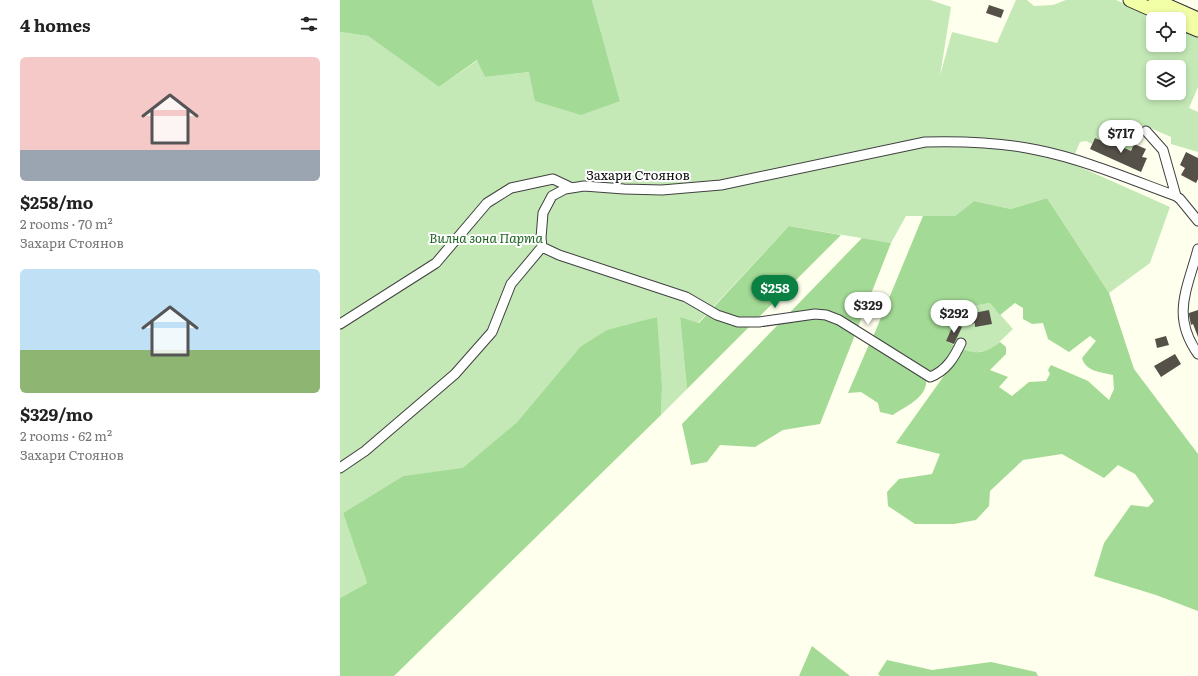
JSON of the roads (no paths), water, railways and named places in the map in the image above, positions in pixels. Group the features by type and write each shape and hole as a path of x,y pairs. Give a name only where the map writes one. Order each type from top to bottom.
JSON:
{"main road":[{"path":"1130,0 1157,12"},
{"path":"1156,0 1198,19"},
{"path":"1186,25 1198,30"}],"street":[{"path":"1146,131 1163,150 1176,196"},
{"name":"Захари Стоянов","path":"542,246 541,238 543,213 552,196 565,189 584,186 662,190 721,185 925,142 954,141 991,143 1038,150 1073,159 1176,196 1198,221"},
{"path":"340,324 436,263 487,203 511,188 553,179 572,188"},
{"path":"340,468 365,450 455,374 492,332 511,284 542,246 560,254 686,298 717,315 738,322 759,322 815,314 826,315 839,320 930,377 947,367 956,355 960,343"},
{"path":"1198,249 1183,303 1183,321 1186,333 1198,354"}],"park label":[{"name":"Вилна зона Парта","path":"486,237"}]}
